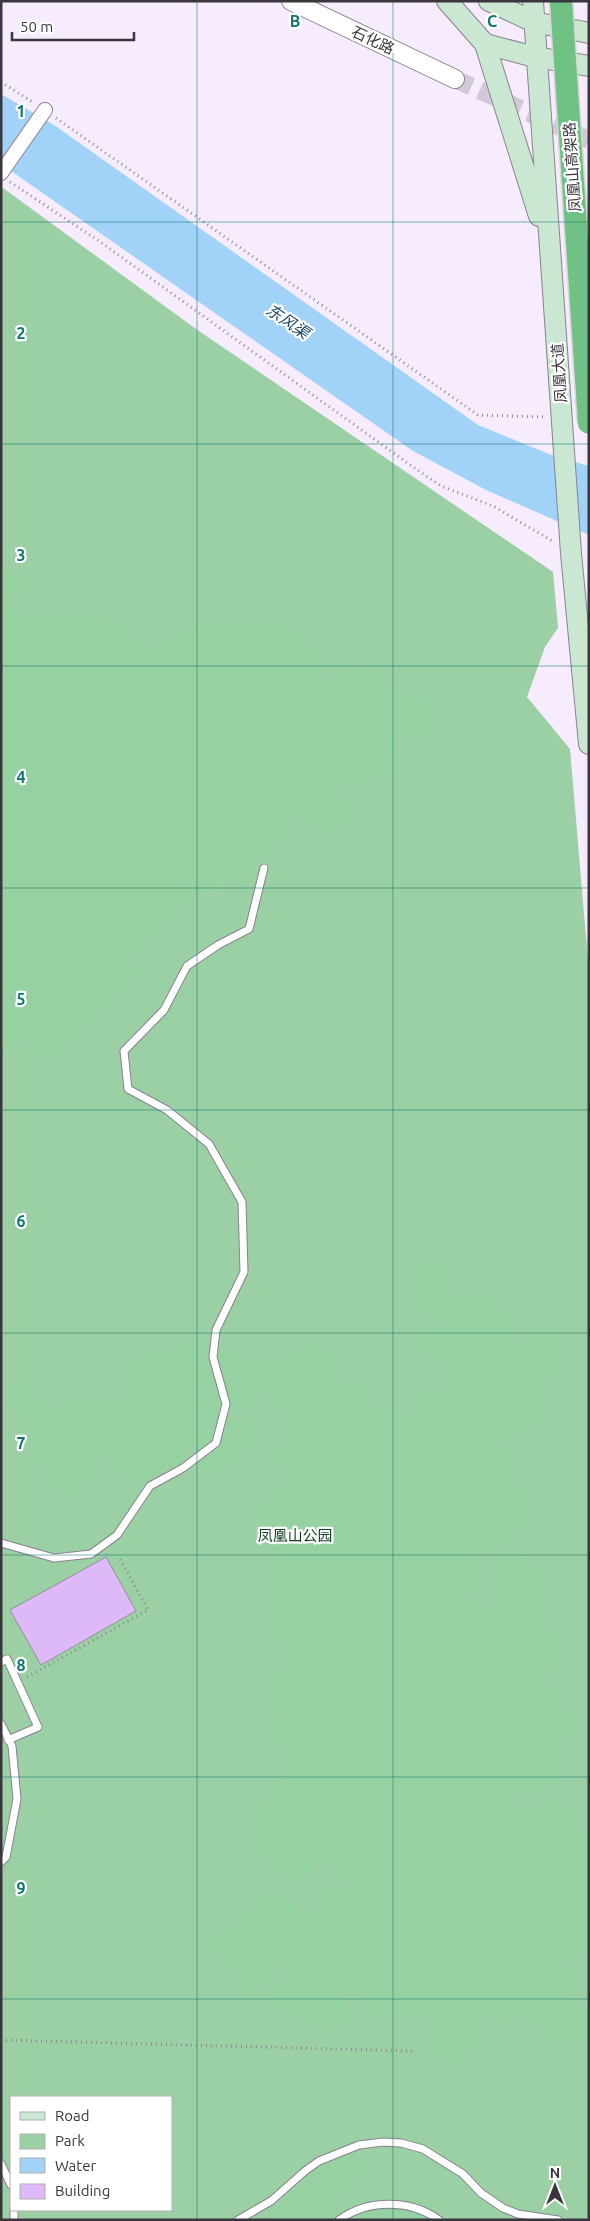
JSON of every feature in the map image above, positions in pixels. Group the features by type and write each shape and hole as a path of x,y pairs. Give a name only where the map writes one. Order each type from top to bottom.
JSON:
{"highway":[{"name":"凤凰山高架路","path":"561,1 589,423"}],"main road":[{"path":"447,1 484,44 550,249"},
{"path":"489,1 534,22 589,33"},
{"name":"凤凰大道","path":"533,1 535,56 570,547 589,744"},
{"path":"484,44 589,66"}],"street":[{"name":"石化路","path":"291,1 455,79"},
{"path":"5,177 45,110"}],"lane":[{"path":"1,1544 54,1558 90,1554 117,1535 150,1486 183,1468 216,1443 226,1404 213,1357 216,1330 244,1272 242,1202 209,1144 168,1110 128,1089 124,1051 164,1010 187,966 218,945 249,928 264,868"},
{"path":"1,1662 7,1659 38,1726 8,1740"},
{"path":"1,1724 12,1746 17,1799 6,1857 1,1862"},
{"path":"238,2220 271,2201 305,2170 319,2161 359,2145 383,2142 401,2143 423,2149 464,2174 481,2193 502,2208 518,2214 556,2218 558,2220"},
{"path":"1,2164 10,2183"},
{"path":"339,2220 355,2211 396,2203 415,2206 439,2220"}],"path":[{"path":"1,82 45,110 478,415 562,417"},
{"path":"5,177 99,241 442,486 493,506 570,547"},
{"path":"18,1682 148,1610 120,1559"},
{"path":"1,2040 413,2051"}],"green space":[{"name":"凤凰山公园","path":"1,188 196,329 553,572 558,628 545,647 527,697 570,749 589,972 589,2220 1,2220"},
{"path":"1,566 17,574 12,609 27,619 107,619 147,648 187,629 278,619 328,658 318,683 363,664 398,693 418,693 438,719 418,738 398,734 403,758 383,778 353,783 343,774 343,783 328,783 328,793 358,803 333,838 308,819 283,819 288,833 253,868 248,888 227,873 218,888 187,898 177,918 157,918 152,938 132,953 137,978 57,1058 37,1058 27,1038 1,1051"},
{"path":"428,1263 453,1273 449,1293 484,1293 514,1318 509,1353 529,1343 534,1323 549,1323 569,1363 544,1378 549,1413 529,1433 499,1438 509,1453 504,1473 519,1483 519,1533 494,1553 474,1548 484,1558 484,1593 459,1588 459,1597 494,1607 494,1563 514,1548 549,1578 544,1613 559,1648 544,1687 564,1698 574,1733 554,1738 564,1783 519,1793 514,1812 564,1798 574,1832 589,1832 589,1951 559,1958 589,1987 569,1992 569,2007 584,2002 589,2021 589,2042 549,2037 529,2012 504,2022 479,2018 478,2042 459,2067 428,2047 443,2012 368,2017 353,1977 343,1977 348,2017 333,2032 268,2007 268,1992 283,1987 282,1962 273,1963 273,1977 248,2002 237,1973 218,1967 212,1932 233,1932 258,1897 288,1897 303,1912 298,1927 308,1928 318,1892 353,1892 323,1858 298,1883 263,1857 263,1802 293,1767 293,1748 273,1738 283,1643 268,1623 273,1558 263,1533 263,1503 283,1488 278,1453 288,1413 273,1408 278,1388 263,1388 253,1408 227,1408 228,1418 248,1418 253,1428 248,1448 218,1478 197,1468 197,1443 188,1443 182,1463 132,1483 97,1453 82,1493 57,1493 27,1443 27,1418 7,1403 17,1378 47,1408 77,1398 122,1403 122,1373 142,1353 182,1353 182,1338 207,1338 218,1348 213,1363 237,1348 248,1368 263,1358 293,1368 293,1348 318,1338 338,1363 328,1388 358,1378 373,1408 398,1408 413,1422 408,1398 458,1388 443,1358 423,1358 418,1338 418,1328 443,1327 443,1318 413,1308 413,1278"},
{"path":"348,2140 366,2172 338,2195 326,2192 334,2212 363,2197 388,2207 416,2197 449,2220 263,2220"}],"water":[{"name":"东风渠","path":"1,94 54,125 478,425 549,454 589,466 589,535 486,490 413,451 1,164"}],"building":[{"path":"106,1557 136,1611 41,1665 10,1610"}],"tunnel":[{"path":"455,79 589,140"}]}
